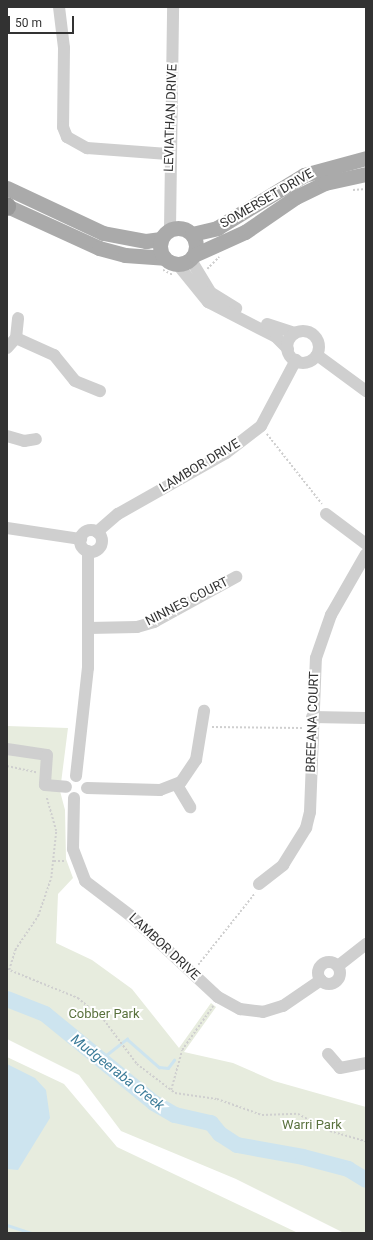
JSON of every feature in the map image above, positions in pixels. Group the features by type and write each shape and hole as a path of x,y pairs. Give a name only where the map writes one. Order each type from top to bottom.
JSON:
{"main road":[{"name":"SOMERSET DRIVE","path":"7,188 103,233 146,241 182,228 192,234 217,228 304,175 366,158"},
{"name":"SOMERSET DRIVE","path":"188,260 245,232 296,197 325,183 366,174"},
{"path":"7,207 99,248 125,255 188,260 196,243 192,234"},
{"path":"164,258 165,235"}],"street":[{"path":"59,7 64,48 63,127 67,137 87,148 168,154"},
{"name":"LEVIATHAN DRIVE","path":"165,235 173,7"},
{"path":"188,260 206,287 216,297 281,331 295,333 305,331 315,336 319,345 317,355 307,362 296,360 276,337 208,302 188,260"},
{"path":"7,348 16,338 18,318"},
{"path":"288,349 295,333"},
{"path":"16,338 54,355 75,381 100,391"},
{"path":"317,355 366,391"},
{"name":"LAMBOR DRIVE","path":"80,539 89,530 97,532 118,514 226,453 261,426 296,360"},
{"path":"7,436 24,441 36,439"},
{"path":"326,514 366,544"},
{"path":"7,528 80,539 88,551 85,572 89,628 76,776"},
{"path":"88,551 98,549 101,544 97,532"},
{"name":"BREEANA COURT","path":"260,884 286,862 306,828 310,812 314,669 322,636 366,554"},
{"name":"NINNES COURT","path":"89,628 137,627 154,622 236,577"},
{"path":"87,788 152,791 177,785 196,760 204,723 204,711"},
{"path":"312,723 366,718"},
{"path":"7,749 47,755 45,780 66,787 74,798 83,796 87,788"},
{"path":"66,787 70,778 76,776 83,779 87,788"},
{"path":"177,785 190,807"},
{"name":"LAMBOR DRIVE","path":"74,798 75,858 93,890 126,911 218,997 240,1009 263,1012 283,1006 321,980 329,984 337,981 338,966 366,944"},
{"path":"328,1054 340,1068 366,1064"}],"path":[{"path":"261,426 320,498 326,514"},
{"path":"204,723 212,727 312,723"},
{"path":"7,766 45,780 56,831 54,861 38,916 15,950 8,970 78,998 118,1039 146,1072 171,1090 228,1101 254,1113 298,1114 330,1131 366,1141"},
{"path":"54,861 75,858"},
{"path":"192,972 252,899 260,884"},
{"path":"171,1090 182,1050 218,997"}],"green space":[{"path":"7,726 68,728 60,791 65,810 66,859 73,878 58,894 56,943 92,960 132,989 179,1048 211,1003 216,1007 184,1052 233,1063 274,1081 366,1107 366,1233 344,1233 236,1179 121,1131 79,1075 7,1039"},
{"path":"7,1057 64,1084 117,1147 298,1233 7,1233"}],"water":[{"path":"7,1064 35,1078 46,1090 50,1118 18,1170 7,1169"}],"waterway":[{"name":"Mudgeeraba Creek","path":"7,999 45,1014 154,1103 175,1115 211,1123 220,1134 237,1145 303,1157 348,1169 366,1180"},
{"path":"101,1059 127,1039 159,1067 168,1068 174,1060"},
{"path":"7,1225 31,1233"}],"park label":[{"name":"Cobber Park","path":"104,1014"},
{"name":"Warri Park","path":"312,1125"}]}
